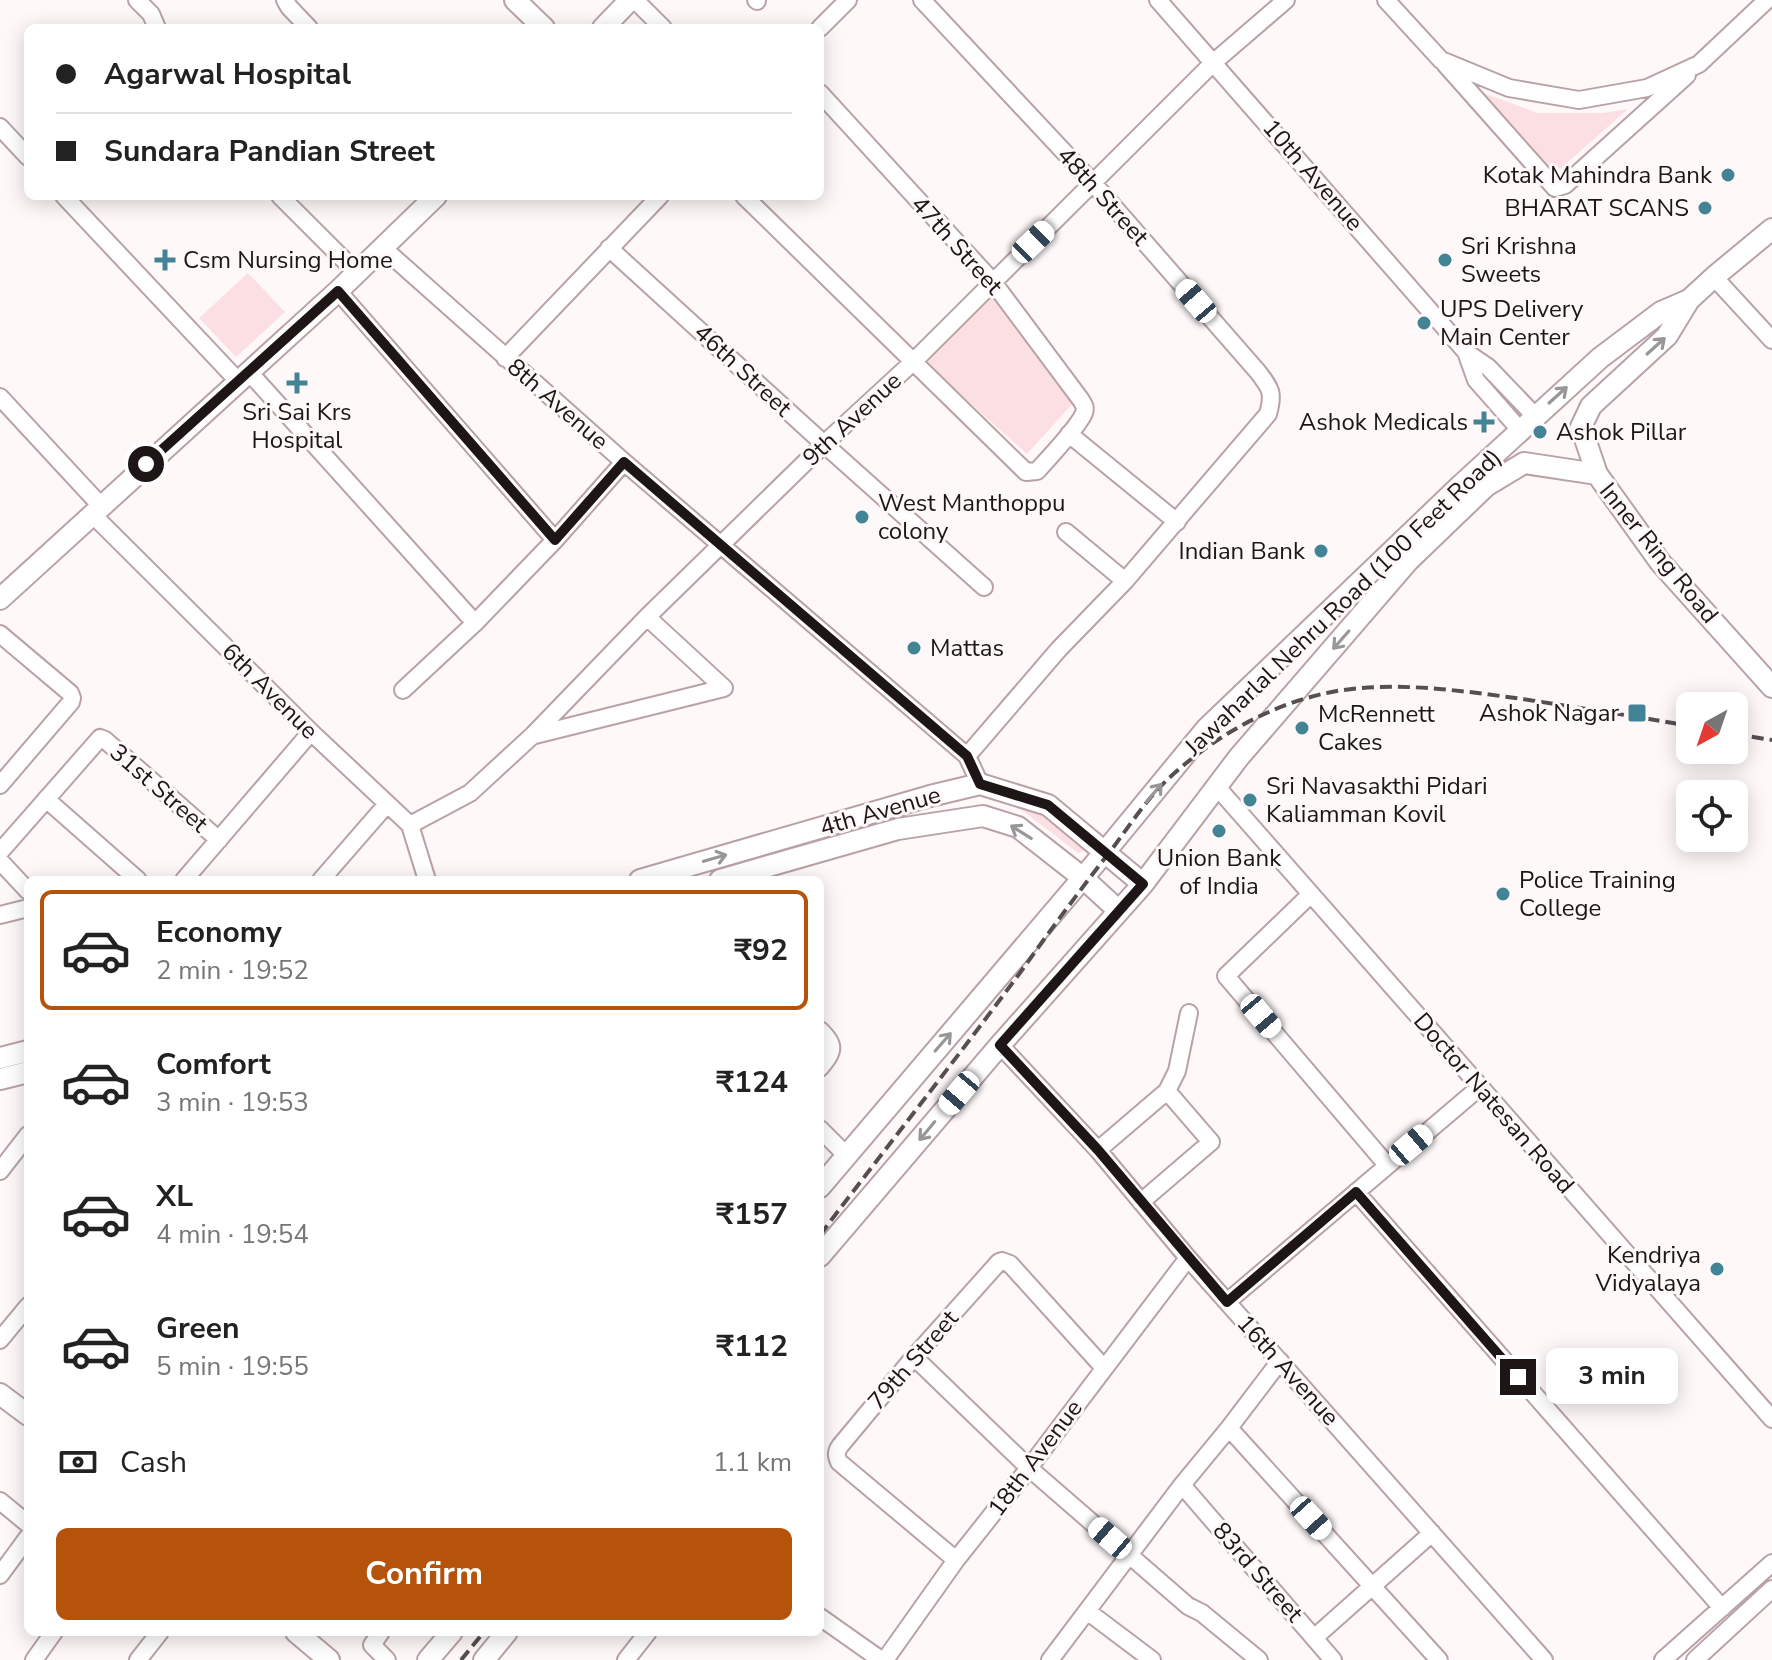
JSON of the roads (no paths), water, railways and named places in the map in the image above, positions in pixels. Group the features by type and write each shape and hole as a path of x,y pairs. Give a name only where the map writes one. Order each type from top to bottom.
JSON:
{"main road":[{"path":"515,0 540,24"},
{"path":"607,24 632,0"},
{"path":"0,599 338,291 432,200"},
{"name":"Inner Ring Road","path":"1772,229 1689,300 1667,336 1591,406 1581,427 1597,474 1660,562 1772,687"},
{"name":"Inner Ring Road","path":"1600,358 1661,312 1689,300"},
{"name":"Jawaharlal Nehru Road (100 Feet Road)","path":"824,1182 1206,729 1600,358"},
{"name":"Jawaharlal Nehru Road (100 Feet Road)","path":"824,1251 1143,884 1239,757 1409,560 1486,486 1524,463 1597,474"},
{"path":"980,784 1048,805 1143,884"},
{"name":"4th Avenue","path":"654,876 980,784"},
{"path":"734,876 898,829 983,816 1018,827 1119,911"},
{"path":"0,1058 24,1052"},
{"path":"0,1079 24,1073"},
{"path":"0,1394 24,1412"},
{"path":"301,1636 329,1660"},
{"path":"484,1660 504,1636"}],"street":[{"path":"137,0 151,14 155,24"},
{"path":"285,0 305,24"},
{"path":"632,0 659,24"},
{"path":"824,24 848,0"},
{"name":"48th Street","path":"922,0 1093,183 1271,389 1272,401 1268,414 1177,522"},
{"name":"10th Avenue","path":"1158,0 1466,352 1476,380 1528,423"},
{"name":"9th Avenue","path":"410,825 470,793 533,735 647,617 914,361 1214,62 1286,0"},
{"path":"1386,0 1555,188 1565,185 1767,0"},
{"path":"1441,60 1509,88 1579,100 1647,88 1699,64"},
{"name":"47th Street","path":"824,97 993,282 1084,405 1083,414 1069,434"},
{"path":"0,127 24,153"},
{"path":"68,200 244,377 475,623"},
{"path":"284,200 357,273"},
{"path":"505,358 656,200"},
{"path":"748,200 1026,472 1037,471 1069,434 1177,522 1059,649 967,756"},
{"name":"8th Avenue","path":"383,248 624,462 967,756 980,784"},
{"name":"46th Street","path":"609,248 984,587"},
{"path":"1714,277 1772,340"},
{"path":"338,291 555,540"},
{"name":"6th Avenue","path":"0,397 96,510 311,732 410,825"},
{"path":"403,690 475,623 624,462"},
{"path":"1066,532 1125,581"},
{"path":"533,735 724,688 647,617"},
{"path":"0,634 70,693 72,698 0,785"},
{"path":"188,876 311,732"},
{"name":"31st Street","path":"46,799 100,738 219,840"},
{"name":"Doctor Natesan Road","path":"1217,787 1772,1419"},
{"path":"0,852 46,799 133,876"},
{"path":"324,876 387,804"},
{"path":"410,825 426,876"},
{"path":"0,861 24,887"},
{"path":"1311,894 1226,976 1387,1165"},
{"path":"0,915 24,909"},
{"path":"1098,1150 1167,1091 1177,1071 1189,1013"},
{"path":"824,1034 832,1047 831,1055 824,1063"},
{"name":"16th Avenue","path":"1000,1045 1098,1150 1188,1258 1544,1660"},
{"path":"1227,1302 1480,1087"},
{"path":"1141,1202 1211,1142 1167,1091"},
{"path":"824,1133 846,1155"},
{"path":"0,1171 24,1140"},
{"path":"1356,1192 1722,1608"},
{"name":"18th Avenue","path":"883,1660 1188,1258"},
{"name":"79th Street","path":"956,1560 839,1462 837,1451 840,1446 914,1357 1002,1261 1010,1264 1104,1368"},
{"path":"0,1340 24,1313"},
{"path":"914,1357 1029,1468 1188,1606 1202,1613 1259,1660"},
{"path":"1050,1660 1280,1361"},
{"path":"1229,1428 1439,1660"},
{"name":"83rd Street","path":"1182,1485 1333,1660"},
{"path":"0,1501 24,1521"},
{"path":"1314,1638 1432,1533"},
{"path":"0,1575 24,1542"},
{"path":"1663,1660 1772,1563"},
{"path":"1695,1660 1772,1589"},
{"path":"1087,1611 1152,1660"},
{"path":"824,1620 883,1660"},
{"path":"34,1660 51,1636"},
{"path":"138,1660 157,1636"},
{"path":"378,1636 372,1645 387,1660"},
{"path":"626,1660 645,1636"},
{"path":"421,1660 439,1643"}],"railway":[{"path":"824,1230 1147,802 1186,763 1225,735 1290,703 1337,691 1384,687 1477,693 1676,724"},
{"path":"1748,736 1772,740"},
{"path":"461,1660 481,1636"}],"place":[{"name":"Kotak Mahindra Bank","path":"1728,175"},
{"name":"BHARAT SCANS","path":"1705,208"},
{"name":"Csm Nursing Home","path":"165,260"},
{"name":"Sri Krishna Sweets","path":"1445,260"},
{"name":"UPS Delivery Main Center","path":"1424,323"},
{"name":"Sri Sai Krs Hospital","path":"297,383"},
{"name":"Ashok Medicals","path":"1484,422"},
{"name":"Ashok Pillar","path":"1540,432"},
{"name":"West Manthoppu colony","path":"862,517"},
{"name":"Indian Bank","path":"1321,551"},
{"name":"Mattas","path":"914,648"},
{"name":"Ashok Nagar","path":"1637,713"},
{"name":"McRennett Cakes","path":"1302,728"},
{"name":"Sri Navasakthi Pidari Kaliamman Kovil","path":"1250,800"},
{"name":"Union Bank of India","path":"1219,831"},
{"name":"Police Training College","path":"1503,894"},
{"name":"Kendriya Vidyalaya","path":"1717,1269"}]}
